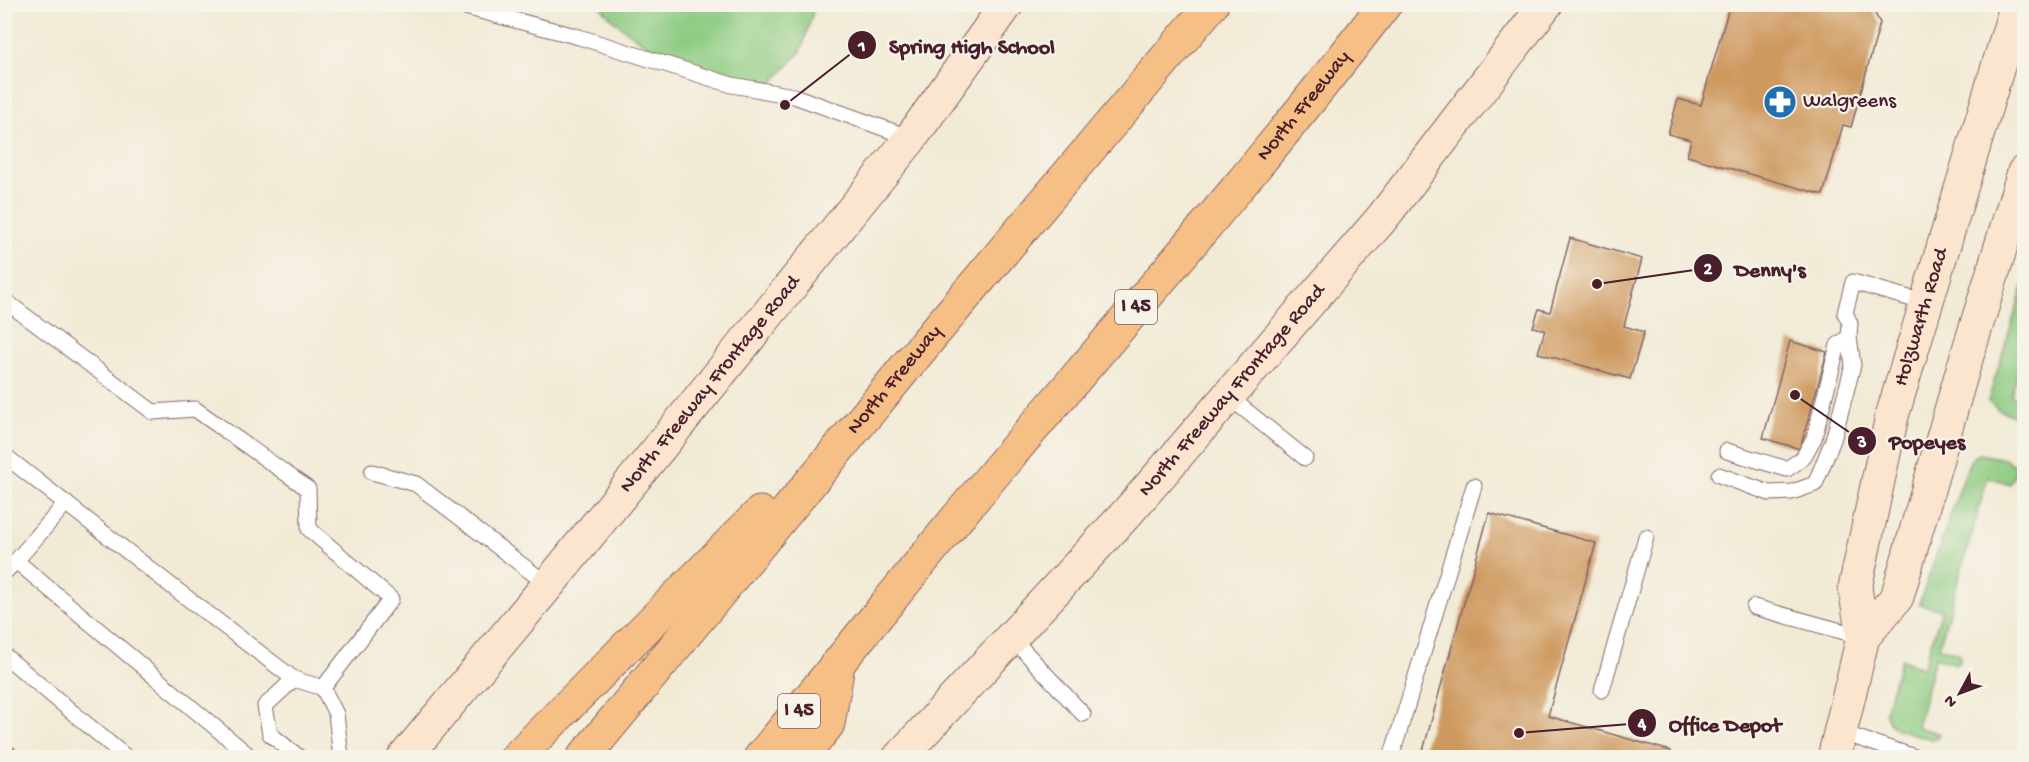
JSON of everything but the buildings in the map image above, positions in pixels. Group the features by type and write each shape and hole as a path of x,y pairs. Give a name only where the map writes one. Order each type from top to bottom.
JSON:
{"highway":[{"name":"North Freeway","path":"582,758 934,333 1212,4"},
{"name":"North Freeway","path":"760,758 937,541 1313,98 1385,4"},
{"path":"516,758 737,536 934,333"},
{"path":"801,758 828,724 838,665"}],"main road":[{"name":"North Freeway Frontage Road","path":"405,758 911,138 1007,4"},
{"name":"North Freeway Frontage Road","path":"898,758 1127,513 1383,218 1546,4"},
{"name":"Holzwarth Road","path":"1837,745 1863,637 1855,588 1892,416 2017,4"},
{"name":"Holzwarth Road","path":"1863,637 1896,597 1962,372 2025,172"}],"lane":[{"path":"454,4 579,37 732,85 794,96 911,138"},
{"path":"1719,474 1769,493 1792,492 1815,484 1833,440 1853,365 1849,337 1850,322 1845,314 1853,282 1926,303"},
{"path":"4,300 153,412 195,409 308,489 309,529 391,599 323,688"},
{"path":"1727,451 1787,469 1803,458 1814,438 1838,345 1849,337"},
{"path":"1228,396 1305,458"},
{"path":"4,455 294,679 323,688 336,714 341,758"},
{"path":"372,472 416,484 548,585"},
{"path":"1391,758 1474,486"},
{"path":"4,573 66,503"},
{"path":"1602,690 1646,537"},
{"path":"16,561 252,758"},
{"path":"1754,607 1863,637"},
{"path":"1011,637 1083,714"},
{"path":"4,655 126,758"},
{"path":"294,679 265,706 270,734 295,756"},
{"path":"1837,745 1918,758"}],"green space":[{"path":"599,5 815,5 801,51 772,83 719,76 666,56 636,38"},
{"path":"2024,284 2024,351 2011,396 2024,400 2024,419 2022,420 1998,409 1988,401"},
{"path":"1979,454 2004,459 2018,467 2010,484 1988,477 1939,647 1959,653 1960,661 1956,664 1935,657 1917,727 1940,734 1937,738 1931,739 1897,729 1889,722 1885,712 1901,659 1923,668 1942,610 1919,604 1969,463"}],"place":[{"name":"Walgreens","path":"1780,102"},
{"name":"Spring High School","path":"785,105"},
{"name":"Denny's","path":"1597,284"},
{"name":"Popeyes","path":"1795,395"},
{"name":"Office Depot","path":"1519,733"}]}
